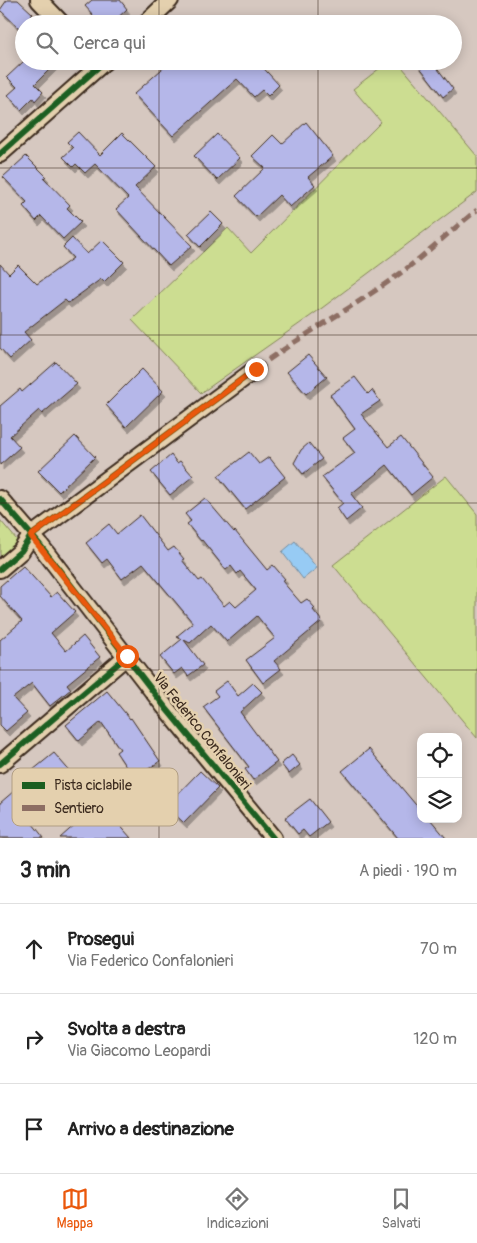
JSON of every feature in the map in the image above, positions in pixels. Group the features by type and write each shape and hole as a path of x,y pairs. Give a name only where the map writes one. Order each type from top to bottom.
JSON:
{"street":[{"path":"39,0 53,15"},
{"path":"154,15 170,0"},
{"path":"0,154 92,70"},
{"path":"0,569 21,551 31,536 256,369"},
{"name":"Via Federico Confalonieri","path":"0,499 127,656 165,707 273,838"},
{"path":"0,764 127,656"}],"green space":[{"path":"377,70 405,70 477,156 477,192 322,308 201,393 132,320 228,228 251,253 381,122 353,89"},
{"path":"446,476 477,514 477,738 333,565"},
{"path":"0,520 22,546 0,565"}],"water":[{"path":"295,541 317,568 303,579 282,552"}],"building":[{"path":"7,0 18,0 33,14 15,15 15,24 0,10"},
{"path":"92,0 120,0 127,9 121,15 93,15 85,6"},
{"path":"15,69 49,70 35,84 43,92 35,101 33,98 21,110 8,95 17,87 7,77"},
{"path":"161,70 265,70 279,85 268,96 262,90 254,97 237,79 173,136 134,94"},
{"path":"422,70 439,70 453,89 443,97"},
{"path":"306,122 333,156 308,177 315,185 290,207 279,195 256,217 236,196 265,168 252,156 273,135 282,144"},
{"path":"78,132 100,155 122,133 156,167 135,187 192,246 169,266 116,209 128,198 95,164 85,173 76,164 73,167 63,157 73,148 67,142"},
{"path":"217,134 240,158 217,180 194,156"},
{"path":"26,156 46,176 44,178 70,205 67,208 81,222 63,239 41,216 36,221 23,206 27,202 3,177"},
{"path":"211,212 223,224 200,247 188,234"},
{"path":"72,238 87,254 102,240 124,262 104,282 101,279 68,303 65,300 24,332 31,340 10,359 0,348 0,264 9,274 18,265 37,284 73,258 63,247"},
{"path":"308,355 327,377 306,394 287,372"},
{"path":"56,362 77,384 42,414 39,410 10,436 20,447 0,465 0,406 20,389 22,392"},
{"path":"142,369 163,391 126,427 106,405"},
{"path":"355,377 368,394 372,390 380,401 361,414 388,447 401,437 433,477 411,495 387,465 351,494 362,508 346,521 337,508 343,503 322,477 355,453 343,438 355,429 330,395"},
{"path":"75,436 95,457 59,492 38,471"},
{"path":"309,443 322,459 303,474 294,463 301,450"},
{"path":"249,452 259,464 269,457 285,477 245,509 218,476"},
{"path":"171,455 177,463 180,461 193,476 170,495 151,472"},
{"path":"205,498 267,570 273,565 285,579 282,581 301,603 307,599 315,608 313,610 322,621 274,661 281,669 263,683 246,660 275,638 257,616 227,642 211,624 190,643 184,640 203,665 188,676 182,668 174,674 160,657 182,639 177,636 193,623 143,563 122,579 107,559 102,563 86,543 109,524 117,534 140,515 168,551 174,547 199,581 202,579 224,606 230,601 236,607 256,590 240,571 237,574 231,566 226,570 187,524 191,521 185,514"},
{"path":"23,566 51,597 57,592 75,612 51,633 66,651 83,636 100,657 67,684 71,689 50,706 32,683 13,698 27,713 6,731 0,725 0,640 22,621 0,596 0,586"},
{"path":"227,681 238,696 253,683 262,692 240,712 277,762 253,780 245,769 249,767 203,707 218,696 214,691"},
{"path":"107,691 131,718 160,761 150,768 127,768 116,752 120,749 101,722 79,741 66,725"},
{"path":"369,749 417,806 417,823 433,823 446,838 398,838 342,771"},
{"path":"54,753 67,768 35,768"},
{"path":"292,755 300,765 289,774 281,764"},
{"path":"200,771 218,788 184,823 178,817 178,794"},
{"path":"12,793 12,826 35,826 44,838 0,838 0,803"},
{"path":"310,799 328,822 309,837 303,830 298,834 285,818"},
{"path":"74,826 121,826 131,838 60,838"}],"marked path":[{"path":"256,369 388,282 477,210"}],"cycle path":[{"path":"0,154 95,70"},
{"path":"0,569 21,551 31,536 256,369"},
{"path":"0,499 40,545 165,707 273,838"},
{"path":"0,764 127,656"}],"route":[{"path":"127,656 31,536 256,369"}]}
